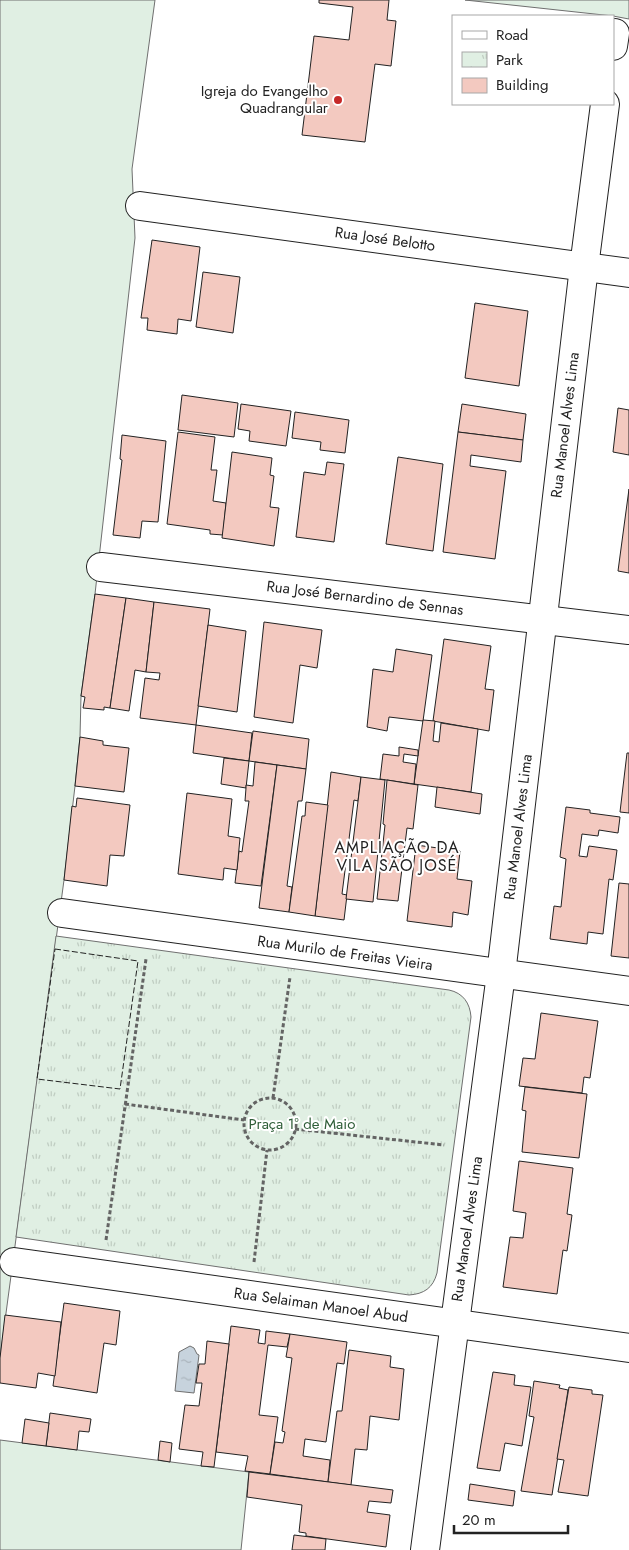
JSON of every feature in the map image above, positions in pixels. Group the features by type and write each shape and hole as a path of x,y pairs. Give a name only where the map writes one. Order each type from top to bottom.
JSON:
{"street":[{"name":"Rua Manoel Alves Lima","path":"425,1550 501,974 605,105"},
{"name":"Rua José Belotto","path":"140,206 629,273"},
{"name":"Rua José Bernardino de Sennas","path":"101,567 629,630"},
{"name":"Rua Murilo de Freitas Vieira","path":"62,913 629,991"},
{"name":"Rua Selaiman Manoel Abud","path":"14,1262 629,1348"}],"path":[{"path":"105,1243 146,956"},
{"path":"273,1098 290,976"},
{"path":"273,1098 286,1104 295,1115 296,1129 290,1140 280,1148 267,1150 254,1145 246,1134 244,1120 249,1108 260,1100 273,1098"},
{"path":"125,1104 244,1120"},
{"path":"296,1129 438,1144"},
{"path":"254,1265 267,1150"}],"green space":[{"path":"0,0 155,0 132,169 135,238 95,594 81,696 80,737 75,786 0,1358"},
{"path":"465,0 629,0 629,19 614,15"},
{"name":"Praça 1º de Maio","path":"56,936 449,990 462,996 469,1007 471,1017 437,1273 433,1283 423,1292 409,1295 16,1237"},
{"path":"0,1440 249,1472 241,1550 0,1550"}],"water":[{"path":"190,1346 199,1355 194,1393 175,1391 179,1352"}],"building":[{"name":"Igreja do Evangelho Quadrangular","path":"319,0 389,0 387,20 396,21 391,66 375,64 365,142 302,135 314,36 349,40 353,7 319,3"},
{"path":"152,240 200,247 191,321 178,319 177,334 147,330 148,318 141,318"},
{"path":"203,272 240,277 233,333 196,327"},
{"path":"475,303 528,311 519,386 465,378"},
{"path":"182,395 238,403 234,437 178,430"},
{"path":"241,404 291,411 286,446 249,441 250,431 238,429"},
{"path":"462,404 526,414 523,440 458,432"},
{"path":"618,408 629,410 629,455 613,452"},
{"path":"295,412 349,420 345,453 320,450 321,442 292,438"},
{"path":"178,432 215,437 211,470 217,470 213,501 226,503 223,535 210,534 210,530 167,524"},
{"path":"458,432 523,440 521,462 471,455 470,466 506,471 495,559 443,552"},
{"path":"122,435 166,441 158,522 142,521 140,538 113,535 122,460 120,459"},
{"path":"232,452 272,458 270,475 274,476 270,507 279,508 274,546 222,538"},
{"path":"398,457 443,464 433,551 386,544"},
{"path":"327,462 344,464 334,542 296,537 304,472 325,475"},
{"path":"629,489 629,573 618,571"},
{"path":"95,594 126,598 110,708 104,707 104,710 83,708 85,697 81,696"},
{"path":"126,598 154,602 146,672 135,670 129,711 110,708"},
{"path":"154,602 210,609 196,725 140,718 145,678 159,680 160,673 146,672"},
{"path":"264,622 322,630 317,668 300,665 293,723 254,717"},
{"path":"208,625 246,631 237,712 198,706"},
{"path":"444,639 491,646 485,689 494,690 489,731 433,721"},
{"path":"396,649 432,655 423,721 389,717 387,731 367,727 373,669 393,672"},
{"path":"423,720 435,721 433,741 439,742 441,723 478,729 471,792 414,784"},
{"path":"196,725 252,733 249,761 193,753"},
{"path":"253,731 309,739 306,769 249,761"},
{"path":"80,737 103,741 103,745 129,748 124,792 75,786"},
{"path":"399,747 418,750 418,756 404,754 403,762 416,764 414,784 380,779 383,754 399,756"},
{"path":"627,753 629,753 629,813 620,812"},
{"path":"224,758 249,761 246,788 221,784"},
{"path":"255,762 277,765 261,886 235,883 239,851 242,852 249,801 245,801 246,785 253,786"},
{"path":"277,765 306,769 302,801 298,801 287,886 292,887 289,912 259,908"},
{"path":"331,772 361,777 358,801 354,800 342,894 347,895 344,920 315,916"},
{"path":"361,777 385,780 373,902 346,899"},
{"path":"387,780 418,785 413,829 407,828 398,901 377,899 385,825 383,824"},
{"path":"437,787 482,794 480,814 435,807"},
{"path":"187,793 232,799 228,836 240,838 237,870 224,868 223,880 178,874"},
{"path":"77,798 130,805 124,856 110,855 107,886 64,880 72,806 76,807"},
{"path":"306,802 328,805 315,916 289,912 302,816 305,816"},
{"path":"566,807 590,810 590,813 620,817 618,833 599,830 598,836 582,834 579,856 587,857 589,846 617,850 613,880 609,879 603,934 588,932 587,944 550,939 554,906 561,907 566,859 560,857"},
{"path":"416,845 460,851 457,879 472,881 468,915 453,912 452,927 407,921"},
{"path":"619,883 629,884 629,958 611,956"},
{"path":"541,1013 598,1021 590,1078 584,1077 582,1093 519,1086 523,1058 535,1059"},
{"path":"525,1087 587,1094 579,1158 522,1152 526,1111 522,1110"},
{"path":"519,1161 573,1168 567,1214 572,1215 567,1251 563,1250 557,1294 503,1287 510,1237 523,1238 526,1213 513,1211"},
{"path":"64,1303 120,1311 116,1345 104,1343 97,1393 53,1386"},
{"path":"5,1315 61,1322 55,1376 38,1373 36,1388 0,1383 0,1358"},
{"path":"231,1326 260,1330 258,1343 265,1344 266,1331 290,1334 287,1347 268,1345 259,1415 278,1417 270,1474 245,1471 248,1456 216,1452"},
{"path":"290,1334 347,1342 344,1364 337,1363 326,1442 305,1439 303,1456 330,1460 328,1482 270,1474 275,1442 283,1443 285,1432 282,1431 292,1358 286,1357"},
{"path":"207,1341 229,1344 214,1467 201,1466 203,1452 179,1449 185,1405 199,1406 202,1383 196,1383 199,1364 205,1364"},
{"path":"349,1350 391,1356 390,1367 404,1369 399,1420 370,1416 367,1450 355,1449 351,1485 328,1482 337,1411 342,1411"},
{"path":"493,1372 515,1375 514,1385 531,1387 522,1446 505,1443 500,1471 477,1468"},
{"path":"534,1381 560,1385 559,1388 568,1390 552,1495 521,1491 534,1417 529,1416"},
{"path":"569,1387 592,1390 592,1394 603,1395 588,1496 558,1492 564,1460 557,1459"},
{"path":"50,1413 91,1419 89,1432 79,1431 77,1450 46,1446"},
{"path":"25,1419 49,1423 46,1446 22,1443"},
{"path":"160,1441 172,1443 170,1462 158,1460"},
{"path":"249,1472 393,1490 391,1503 369,1501 367,1512 390,1515 386,1547 306,1536 306,1533 299,1532 302,1505 247,1497"},
{"path":"470,1484 515,1491 513,1506 468,1500"},
{"path":"294,1535 326,1539 325,1550 292,1550"}],"fence":[{"path":"55,949 138,961 120,1089 37,1079 55,949"}],"place":[{"name":"Igreja do Evangelho Quadrangular","path":"338,100"}],"district":[{"name":"AMPLIAÇÃO DA VILA SÃO JOSÉ","path":"397,856"}]}
